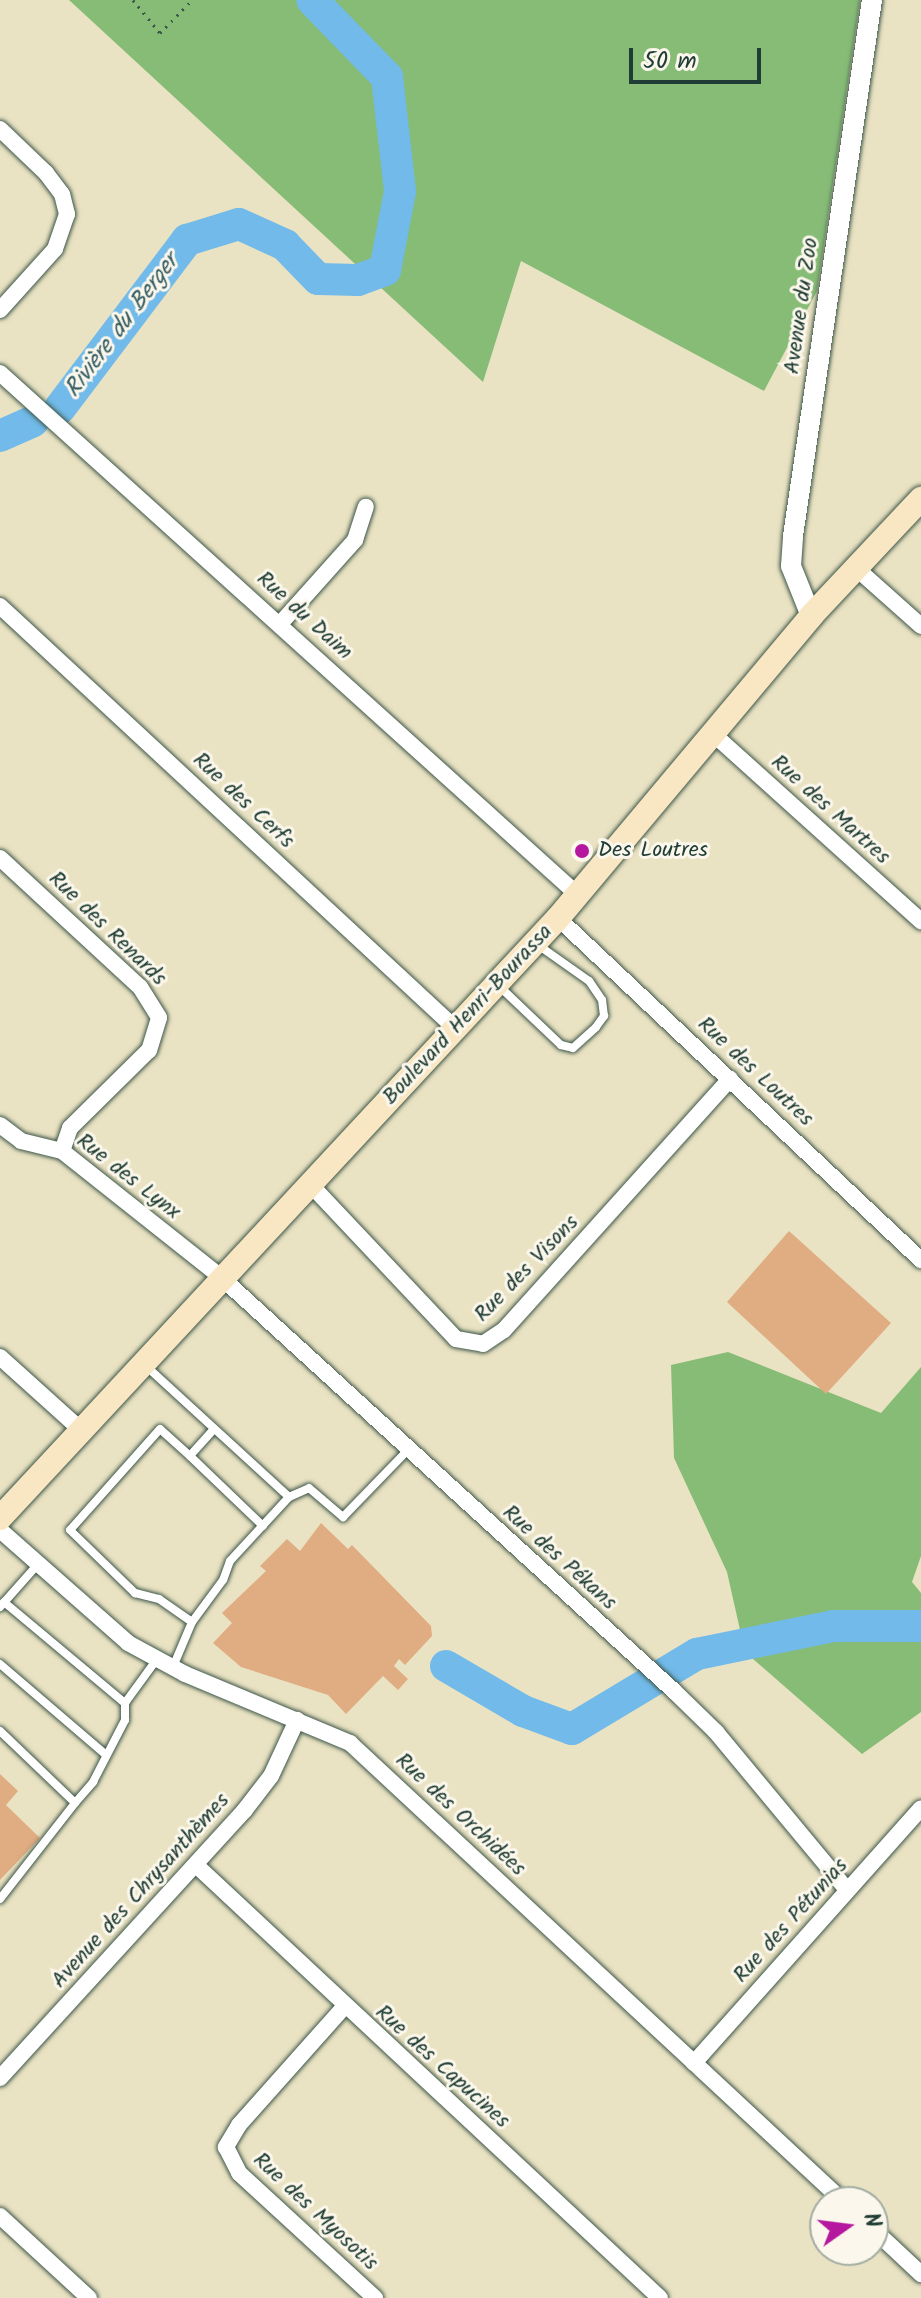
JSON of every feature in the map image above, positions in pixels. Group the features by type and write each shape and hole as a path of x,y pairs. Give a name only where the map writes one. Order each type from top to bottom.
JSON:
{"main road":[{"name":"Boulevard Henri-Bourassa","path":"0,1518 558,918 811,616 921,499"}],"street":[{"name":"Avenue du Zoo","path":"811,616 791,566 793,536 872,0"},
{"path":"0,129 46,173 62,194 67,214 55,249 0,310"},
{"name":"Rue du Daim","path":"0,373 578,895"},
{"path":"280,624 355,540 366,507"},
{"path":"856,568 921,626"},
{"name":"Rue des Cerfs","path":"0,606 455,1028"},
{"name":"Rue des Martres","path":"711,732 921,921"},
{"name":"Rue des Renards","path":"0,858 140,987 159,1018 149,1050 70,1128 62,1151"},
{"name":"Rue des Loutres","path":"558,918 921,1260"},
{"name":"Rue des Visons","path":"310,1184 456,1339 483,1344 504,1330 730,1079"},
{"name":"Rue des Lynx","path":"0,1125 21,1141 62,1151 222,1278"},
{"name":"Rue des Pékans","path":"222,1278 406,1452 651,1669 716,1732 847,1890"},
{"path":"0,1357 81,1430"},
{"name":"Rue des Orchidées","path":"0,1530 128,1643 173,1667 350,1743 827,2186"},
{"name":"Avenue des Chrysanthèmes","path":"0,2078 197,1866 271,1776 297,1720"},
{"name":"Rue des Pétunias","path":"694,2063 921,1808"},
{"name":"Rue des Capucines","path":"197,1866 344,2007 660,2298"},
{"name":"Rue des Myosotis","path":"344,2007 239,2125 226,2147 239,2173 375,2298"},
{"path":"0,2216 83,2296"},
{"path":"889,2244 921,2274"}],"lane":[{"path":"497,984 561,1045 573,1048 596,1027 604,1016 602,1000 589,981 535,943"},
{"path":"144,1363 289,1497"},
{"path":"192,1622 159,1599 135,1593 70,1530 160,1429 263,1526"},
{"path":"190,1456 214,1429"},
{"path":"173,1667 192,1622 223,1580 230,1561 289,1497 309,1488 343,1517 406,1452"},
{"path":"38,1564 2,1604 125,1703"},
{"path":"0,1899 75,1803 125,1720 125,1703 157,1659"},
{"path":"0,1664 106,1755"},
{"path":"0,1731 75,1803"}],"path":[{"path":"133,0 160,33 192,0"}],"green space":[{"path":"69,0 860,0 817,291 764,391 521,261 483,382"},
{"path":"728,1352 881,1413 921,1367 921,1556 912,1582 921,1593 921,1712 862,1754 745,1652 727,1572 674,1458 671,1365"}],"building":[{"path":"789,1231 891,1323 826,1394 727,1302"},
{"path":"321,1523 348,1549 352,1545 431,1626 432,1636 405,1665 399,1659 394,1666 408,1679 398,1690 383,1676 346,1714 328,1695 241,1667 213,1643 232,1623 222,1613 266,1571 260,1566 287,1539 300,1551"},
{"path":"0,1774 18,1791 6,1805 40,1838 0,1880"}],"waterway":[{"name":"Rivière du Berger","path":"60,408 187,240 239,224 285,245 318,279 358,280 385,270 400,191 387,77 312,0"},
{"name":"Rivière du Berger","path":"0,436 33,421"},
{"path":"446,1666 523,1711 572,1729 697,1654 833,1626 921,1626"}],"place":[{"name":"Des Loutres","path":"582,851"}]}
